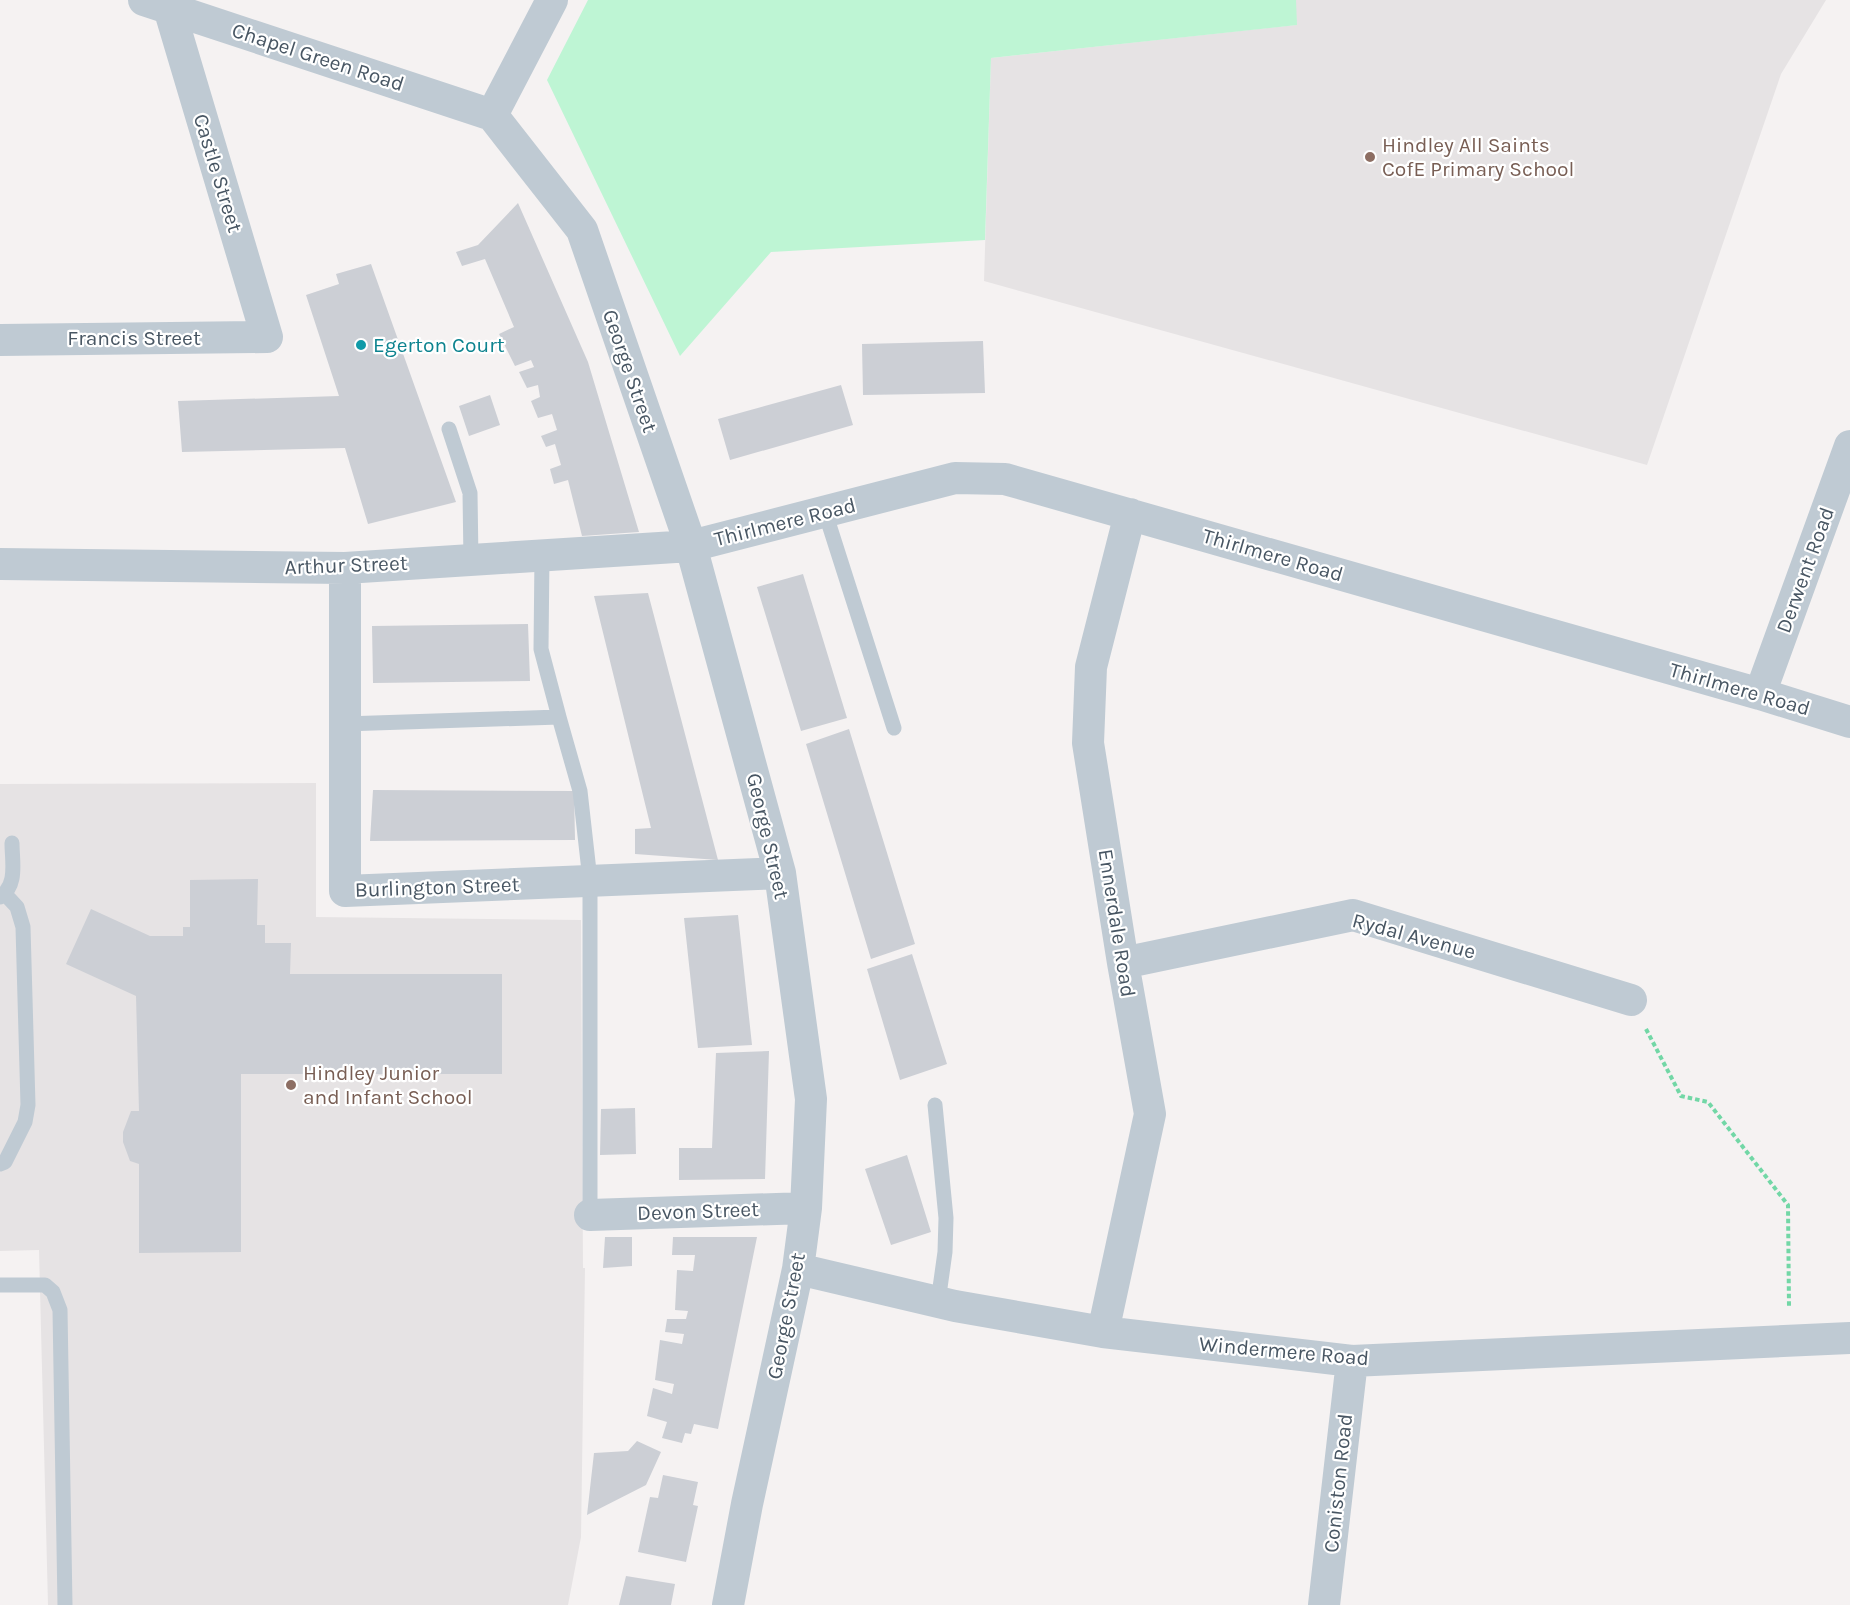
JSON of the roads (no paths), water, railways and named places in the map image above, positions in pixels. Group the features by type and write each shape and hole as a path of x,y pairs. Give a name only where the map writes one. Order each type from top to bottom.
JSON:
{"street":[{"path":"492,115 552,0"},
{"name":"Chapel Green Road","path":"160,3 492,115"},
{"name":"Castle Street","path":"160,3 267,337"},
{"name":"George Street","path":"492,115 582,230 691,546 780,873 811,1099 806,1208 798,1269 747,1504 728,1605"},
{"name":"Francis Street","path":"0,340 267,337"},
{"name":"Derwent Road","path":"1760,694 1850,446"},
{"name":"Thirlmere Road","path":"691,546 955,478 1005,479 1760,694 1850,722"},
{"name":"Ennerdale Road","path":"1103,1332 1150,1114 1088,743 1091,667 1130,514"},
{"name":"Arthur Street","path":"0,564 345,568 691,546"},
{"name":"Burlington Street","path":"345,568 345,891 780,873"},
{"name":"Rydal Avenue","path":"1124,963 1353,915 1631,1000"},
{"name":"Devon Street","path":"590,1215 806,1208"},
{"name":"Windermere Road","path":"798,1269 938,1302 1103,1332 1352,1361 1850,1338"},
{"name":"Coniston Road","path":"1324,1605 1352,1361"}],"lane":[{"path":"449,429 470,493 471,560"},
{"path":"825,512 894,728"},
{"path":"542,555 541,649 580,790 590,880 590,1215"},
{"path":"344,724 559,717"},
{"path":"0,1164 5,1162 25,1122 28,1105 22,927 16,907 3,895 12,882 12,843"},
{"path":"935,1105 946,1218 945,1252 938,1302"},
{"path":"0,1285 45,1285 53,1292 60,1310 65,1605"}],"place":[{"name":"Hindley All Saints CofE Primary School","path":"1370,157"},
{"name":"Egerton Court","path":"361,345"},
{"name":"Hindley Junior and Infant School","path":"291,1085"}]}
